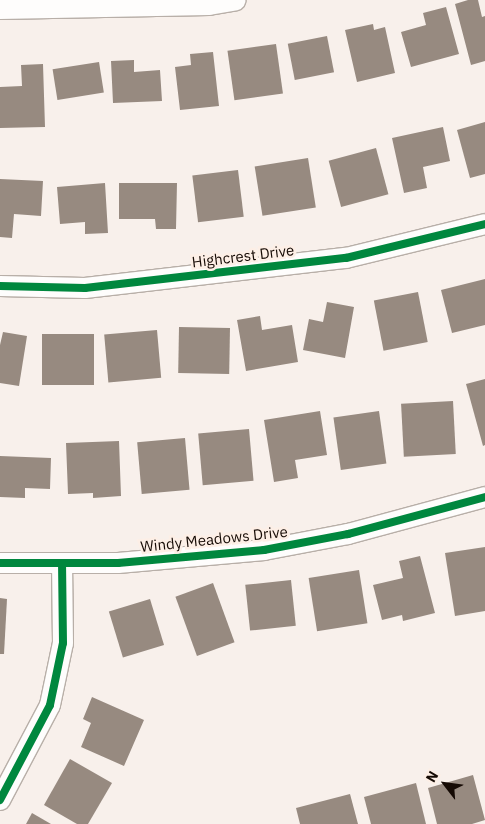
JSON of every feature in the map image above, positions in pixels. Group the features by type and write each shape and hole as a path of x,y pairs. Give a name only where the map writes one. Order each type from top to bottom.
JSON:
{"street":[{"path":"0,9 42,5 210,5 236,0"},
{"name":"Highcrest Drive","path":"0,286 85,288 346,258 485,224"},
{"name":"Windy Meadows Drive","path":"0,563 118,563 264,550 348,534 485,497"},
{"path":"0,800 50,705 63,643 62,564"}],"building":[{"path":"468,0 478,0 482,17 485,16 485,61 471,65 455,4"},
{"path":"446,7 459,54 411,67 401,32 426,25 423,13"},
{"path":"373,24 374,30 385,27 395,73 357,82 345,30"},
{"path":"327,36 334,72 295,80 288,44"},
{"path":"276,44 283,94 234,100 227,51"},
{"path":"213,52 219,106 180,110 175,67 191,65 190,54"},
{"path":"134,60 134,72 160,70 162,101 113,103 111,61"},
{"path":"99,62 104,93 57,100 53,69"},
{"path":"43,64 45,127 0,128 0,87 22,86 21,65"},
{"path":"485,122 485,174 470,178 457,130"},
{"path":"443,127 450,161 423,167 427,188 404,193 392,138"},
{"path":"376,148 388,194 341,207 329,161"},
{"path":"308,158 316,207 262,216 255,166"},
{"path":"238,170 244,217 198,222 192,176"},
{"path":"0,179 43,181 41,216 14,214 12,238 0,237"},
{"path":"105,183 108,233 85,234 85,222 60,224 57,187"},
{"path":"119,183 177,183 176,229 156,229 155,219 119,219"},
{"path":"485,279 485,325 452,333 441,290"},
{"path":"418,292 428,342 384,351 374,301"},
{"path":"327,302 354,307 345,358 303,350 309,319 323,322"},
{"path":"260,316 262,330 292,325 298,362 246,371 237,320"},
{"path":"179,327 230,328 229,374 178,373"},
{"path":"157,330 161,378 108,382 104,335"},
{"path":"3,332 27,336 19,386 0,383 0,345"},
{"path":"42,334 94,334 94,385 42,385"},
{"path":"485,379 485,445 483,446 466,384"},
{"path":"453,401 456,454 404,457 401,404"},
{"path":"320,411 327,455 295,460 298,478 274,482 264,420"},
{"path":"379,411 386,463 341,470 333,417"},
{"path":"249,429 254,481 203,485 198,433"},
{"path":"185,438 190,490 142,494 137,442"},
{"path":"119,441 121,496 93,498 93,493 68,494 66,443"},
{"path":"0,456 51,458 50,489 25,488 25,498 0,497"},
{"path":"485,547 485,611 455,616 445,553"},
{"path":"420,556 435,613 403,621 402,615 382,620 373,585 403,578 399,561"},
{"path":"359,570 367,623 317,631 309,578"},
{"path":"291,580 296,626 250,631 245,585"},
{"path":"213,583 235,642 197,656 175,597"},
{"path":"0,598 7,599 4,654 0,654"},
{"path":"150,599 164,645 123,657 109,612"},
{"path":"92,697 144,720 124,766 81,747 91,723 83,719"},
{"path":"70,759 112,783 88,824 77,824 44,805"},
{"path":"473,775 485,820 472,824 437,824 428,788"},
{"path":"416,783 426,824 371,824 364,797"},
{"path":"350,794 358,824 300,824 296,808"},
{"path":"32,813 51,824 26,824"}],"cycle path":[{"path":"0,286 85,288 346,258 485,224"},
{"path":"0,563 118,563 264,550 348,534 485,497"},
{"path":"0,800 50,705 63,643 62,564"}]}
